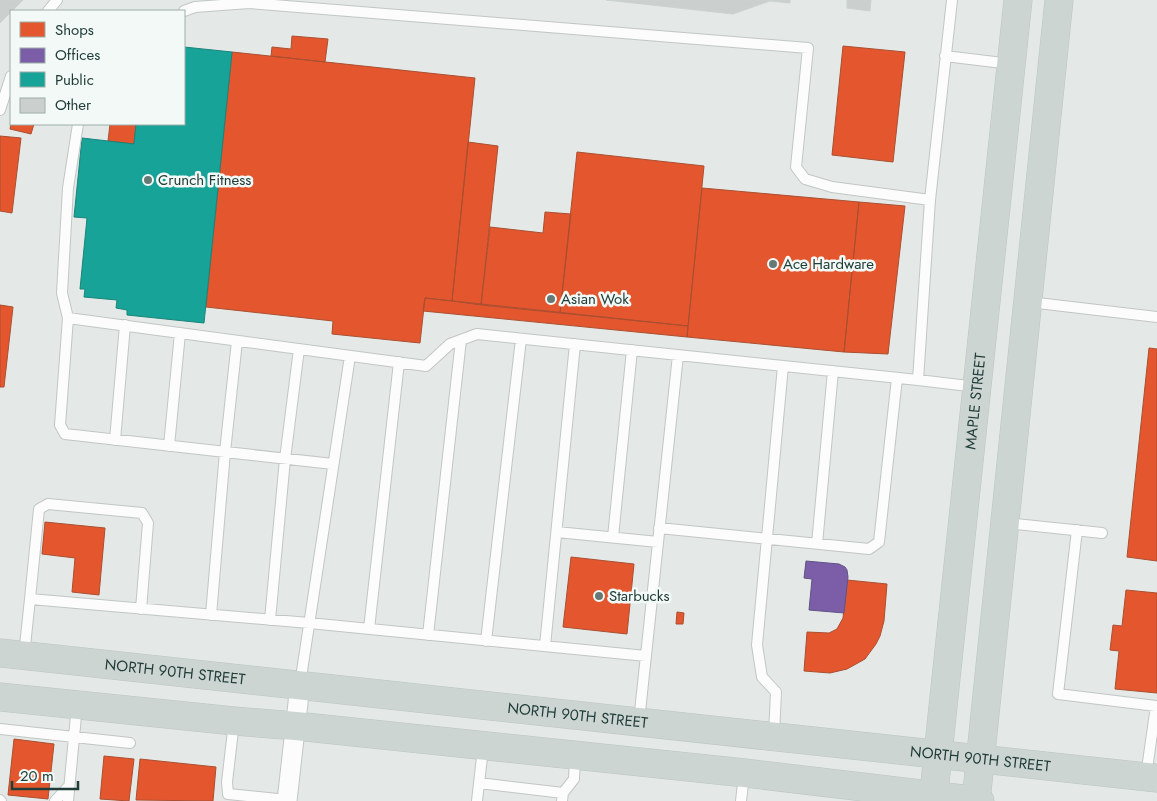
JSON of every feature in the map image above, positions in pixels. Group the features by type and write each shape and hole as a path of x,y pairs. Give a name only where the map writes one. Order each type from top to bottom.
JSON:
{"main road":[{"name":"MAPLE STREET","path":"934,798 1018,0"},
{"path":"976,801 1059,0"},
{"name":"NORTH 90TH STREET","path":"12,654 1152,777"},
{"path":"0,697 575,755 744,773 934,798 980,801"}],"street":[{"path":"287,800 300,685"}],"lane":[{"path":"49,10 57,0"},
{"path":"918,380 930,200 952,0"},
{"path":"185,11 195,7 249,3 808,48 796,167 805,179 832,187 930,200"},
{"path":"946,56 1012,64"},
{"path":"0,110 10,79"},
{"path":"78,125 68,188 62,293 68,318 60,424 65,434 333,464"},
{"path":"1028,302 1157,317"},
{"path":"68,318 426,366 450,344 477,334 977,387"},
{"path":"114,440 125,326"},
{"path":"169,446 180,333"},
{"path":"486,641 521,339"},
{"path":"428,635 461,340"},
{"path":"211,615 237,341"},
{"path":"545,646 575,344"},
{"path":"270,620 299,349"},
{"path":"612,537 632,350"},
{"path":"639,721 678,355"},
{"path":"300,685 350,356"},
{"path":"369,629 399,362"},
{"path":"774,736 776,692 762,677 757,644 783,366"},
{"path":"817,544 833,371"},
{"path":"659,528 869,549 879,542 897,378"},
{"path":"12,654 30,599 39,509 48,504 142,513 148,523 141,609"},
{"path":"1005,523 1102,533"},
{"path":"1077,530 1058,694 1156,706 1152,777"},
{"path":"557,532 658,542"},
{"path":"30,599 309,623 646,656"},
{"path":"68,801 77,704"},
{"path":"234,722 226,798 287,800"},
{"path":"0,729 130,744"},
{"path":"478,801 483,746"},
{"path":"480,783 562,797 574,779 575,755"},
{"path":"741,801 744,773"},
{"path":"55,801 69,786"}],"building: Shops":[{"path":"292,36 328,39 325,62 271,56 272,47 291,49"},
{"path":"843,46 905,52 893,162 832,155"},
{"path":"232,52 475,78 452,301 425,298 420,343 332,334 333,321 206,307"},
{"path":"11,125 34,125 31,134 10,129"},
{"path":"110,125 136,125 134,144 108,141"},
{"path":"0,136 21,138 12,213 0,211"},
{"path":"468,142 498,146 481,305 452,301"},
{"path":"577,152 704,166 688,326 560,313"},
{"name":"Ace Hardware","path":"702,188 859,202 844,352 687,337"},
{"path":"859,202 905,206 888,354 844,352"},
{"path":"545,212 571,214 560,313 481,305 490,227 543,233"},
{"path":"425,298 688,326 687,337 423,311"},
{"path":"0,305 13,307 4,387 0,387"},
{"path":"1149,348 1157,349 1157,561 1127,557"},
{"path":"45,522 105,528 99,595 72,592 75,558 42,554"},
{"name":"Starbucks","path":"571,557 634,564 627,634 563,627"},
{"path":"847,580 887,584 884,621 880,636 865,659 847,669 830,673 804,671 807,632 829,633 837,629 843,618"},
{"path":"1126,590 1157,593 1157,693 1115,689 1119,651 1110,650 1113,625 1122,626"},
{"path":"677,612 684,613 683,624 676,624"},
{"path":"14,739 54,744 48,799 8,795"},
{"path":"104,756 134,759 129,801 100,799"},
{"path":"140,759 216,767 213,801 136,800"}],"building: Offices":[{"path":"806,561 839,564 845,567 848,577 844,613 809,610 812,579 804,578"}],"building: Public":[{"name":"Crunch Fitness","path":"185,47 232,52 204,323 127,315 127,310 116,308 117,300 84,297 85,289 80,289 87,218 74,217 82,138 134,144 136,125 185,125"}],"building: Other":[{"path":"0,0 23,0 13,10 10,10 10,13 0,23"},
{"path":"606,0 790,0 790,3 770,1 733,14"},
{"path":"847,0 871,0 870,11 847,8"}],"place":[{"name":"Crunch Fitness","path":"148,180"},
{"name":"Ace Hardware","path":"773,264"},
{"name":"Asian Wok","path":"551,299"},
{"name":"Starbucks","path":"599,596"}]}
